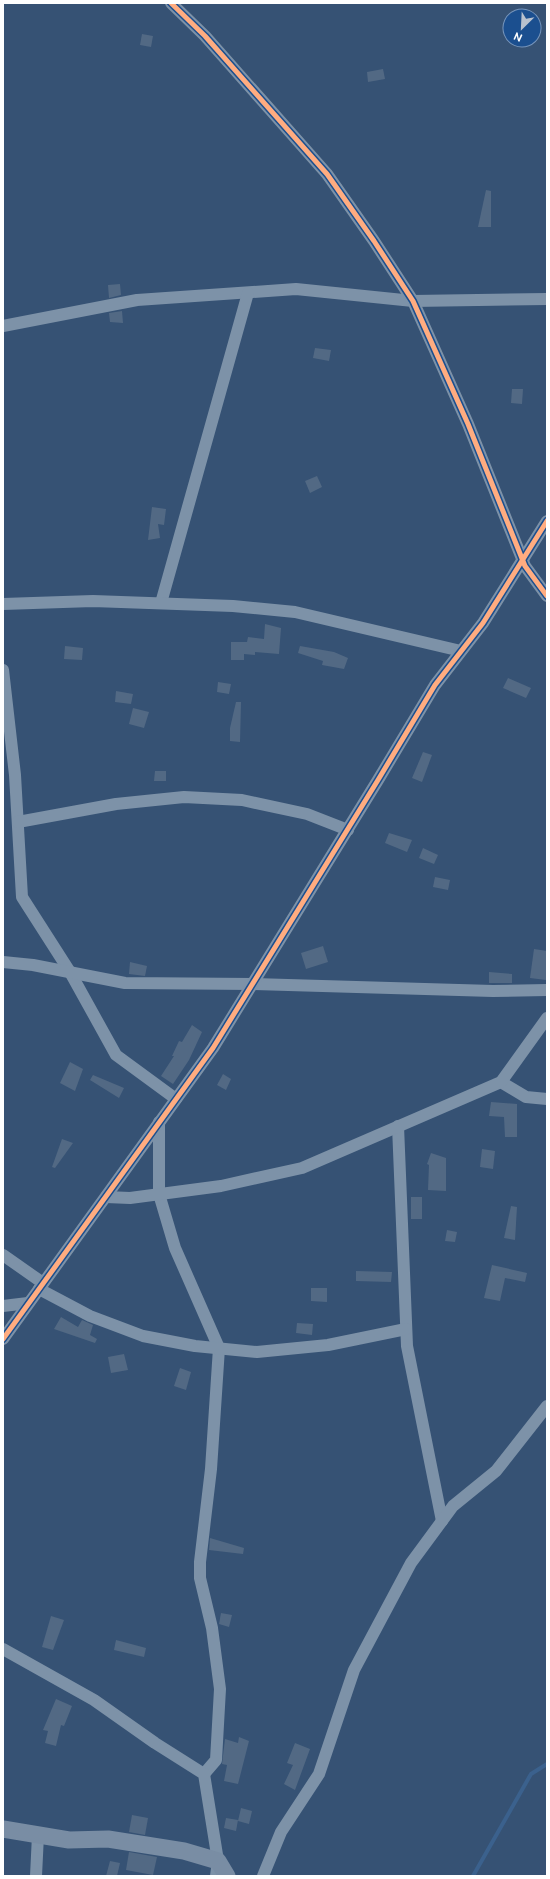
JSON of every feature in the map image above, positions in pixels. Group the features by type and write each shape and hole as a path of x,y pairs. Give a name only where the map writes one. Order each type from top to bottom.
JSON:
{"street":[{"path":"170,3 205,36 327,174 374,241 413,301 468,424 524,566 547,596"},
{"path":"3,326 137,300 296,289 413,301 547,298"},
{"path":"160,603 248,292"},
{"path":"3,1339 213,1048 348,830 435,685 483,623 547,521"},
{"path":"3,604 93,601 234,606 295,612 461,651"},
{"path":"3,670 15,775 22,897 70,972 116,1054 176,1099"},
{"path":"18,822 116,804 184,797 242,800 307,814 348,830"},
{"path":"3,962 33,965 125,983 253,984 493,991 547,990"},
{"path":"106,1197 130,1198 221,1186 302,1168 501,1082 547,1018"},
{"path":"501,1082 526,1096 547,1099"},
{"path":"160,1122 159,1194 175,1248 219,1348 210,1469 200,1562 200,1578 212,1628 220,1689 216,1760 204,1774 217,1868"},
{"path":"398,1126 407,1346 442,1521"},
{"path":"3,1255 41,1286 90,1316 143,1336 195,1346 258,1352 328,1345 406,1330"},
{"path":"3,1306 28,1303"},
{"path":"263,1876 281,1832 319,1774 354,1670 411,1563 453,1506 496,1471 547,1406"},
{"path":"3,1649 94,1700 155,1743 204,1774"},
{"path":"3,1829 69,1840 108,1839 184,1851 217,1868 227,1876"},
{"path":"36,1876 38,1835"}],"building":[{"path":"142,34 153,36 151,47 140,45"},
{"path":"383,69 385,79 368,82 367,72"},
{"path":"486,190 491,191 491,227 478,227"},
{"path":"120,284 121,295 109,298 108,285"},
{"path":"122,311 123,323 110,322 109,313"},
{"path":"315,348 331,350 329,361 313,358"},
{"path":"512,389 523,389 522,404 511,403"},
{"path":"317,476 322,487 310,493 305,481"},
{"path":"152,507 166,509 164,525 158,524 160,538 148,540"},
{"path":"265,624 281,628 279,654 255,652 255,655 244,654 244,660 231,660 231,642 247,642 248,637 264,639"},
{"path":"65,646 83,648 82,660 64,659"},
{"path":"300,646 334,652 348,658 344,669 322,665 323,661 298,653"},
{"path":"508,678 531,688 526,698 503,688"},
{"path":"218,682 231,684 229,694 217,692"},
{"path":"116,691 133,694 131,704 115,702"},
{"path":"236,702 241,702 240,742 230,741 230,728"},
{"path":"133,708 149,712 144,728 129,724"},
{"path":"423,752 432,755 422,782 412,778"},
{"path":"155,771 166,771 166,781 154,781"},
{"path":"389,833 412,840 407,852 385,843"},
{"path":"423,848 438,855 434,864 419,858"},
{"path":"435,877 450,880 448,890 433,887"},
{"path":"323,946 328,962 306,969 301,953"},
{"path":"534,949 547,951 546,980 530,978"},
{"path":"130,962 147,966 145,976 129,974"},
{"path":"489,972 512,974 512,983 489,983"},
{"path":"192,1025 202,1032 189,1060 173,1084 161,1076 174,1056 172,1056 179,1041 182,1042"},
{"path":"70,1062 83,1069 75,1091 60,1083"},
{"path":"223,1074 231,1079 226,1090 217,1085"},
{"path":"93,1075 124,1088 119,1098 90,1080"},
{"path":"491,1102 517,1104 517,1137 505,1137 504,1117 489,1116"},
{"path":"62,1139 73,1143 55,1168 52,1167"},
{"path":"482,1149 495,1151 493,1169 480,1167"},
{"path":"431,1153 446,1158 446,1191 428,1190 429,1165 427,1164"},
{"path":"411,1197 422,1197 422,1219 411,1219"},
{"path":"511,1206 517,1207 515,1240 504,1238"},
{"path":"447,1230 457,1232 455,1242 445,1241"},
{"path":"492,1265 527,1273 525,1282 505,1278 500,1301 484,1298"},
{"path":"356,1271 392,1272 391,1282 356,1281"},
{"path":"311,1288 327,1288 327,1302 311,1301"},
{"path":"61,1317 78,1327 82,1320 93,1325 90,1335 97,1339 95,1343 54,1329"},
{"path":"297,1323 313,1324 312,1335 296,1333"},
{"path":"124,1354 128,1370 111,1373 108,1357"},
{"path":"180,1368 191,1372 186,1390 174,1386"},
{"path":"210,1538 244,1548 243,1554 209,1550"},
{"path":"221,1613 232,1615 229,1627 219,1624"},
{"path":"51,1616 64,1620 53,1650 42,1647"},
{"path":"116,1640 146,1648 144,1657 114,1650"},
{"path":"56,1699 72,1706 64,1726 61,1725 56,1746 45,1743 48,1731 43,1730"},
{"path":"239,1737 249,1741 238,1784 224,1781 227,1765 222,1764 225,1739 238,1743"},
{"path":"295,1743 310,1749 295,1790 284,1784 293,1765 287,1763"},
{"path":"241,1808 252,1811 249,1824 238,1821"},
{"path":"132,1815 148,1818 145,1835 129,1832"},
{"path":"226,1818 238,1820 236,1831 224,1828"},
{"path":"129,1852 157,1857 153,1875 126,1870"},
{"path":"110,1861 120,1863 117,1876 106,1876"}],"waterway":[{"path":"473,1876 531,1774 547,1764"}],"cycle path":[{"path":"171,3 205,36 327,174 374,241 413,301 468,424 525,566 547,596"},
{"path":"3,1339 213,1048 435,685 483,623 547,521"}]}
